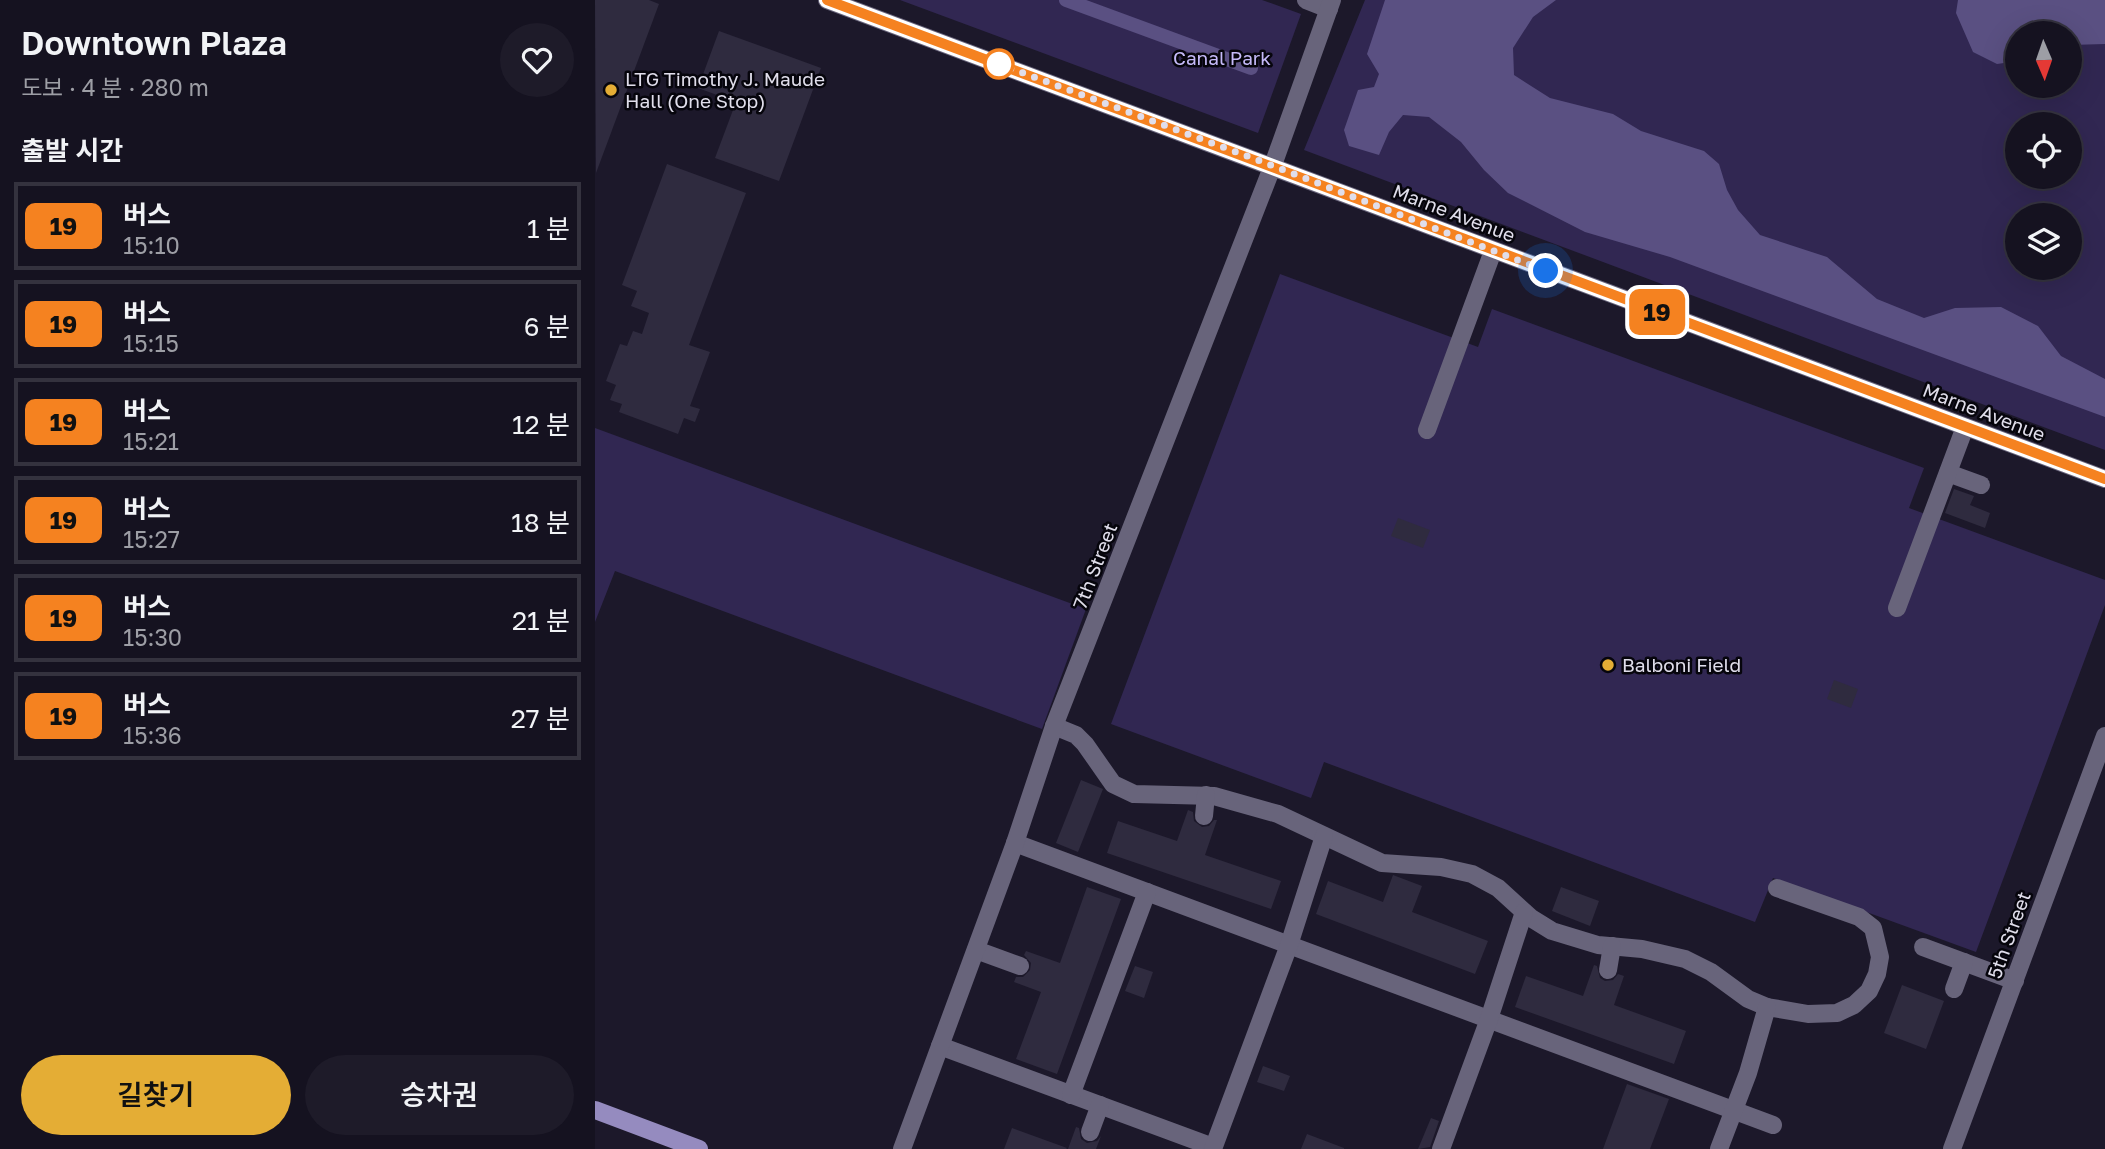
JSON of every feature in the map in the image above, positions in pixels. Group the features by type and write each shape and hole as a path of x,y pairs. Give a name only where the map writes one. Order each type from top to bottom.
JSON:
{"main road":[{"path":"595,1110 699,1149"}],"street":[{"name":"Marne Avenue","path":"827,0 2105,480"},
{"path":"1306,0 1330,4"},
{"name":"7th Street","path":"902,1149 1015,843 1054,726 1273,166 1330,4"},
{"path":"1427,430 1493,251"},
{"path":"1897,608 1965,427"},
{"path":"1948,473 1980,485"},
{"path":"1054,726 1076,736 1085,744 1105,776 1124,790 1144,795 1206,795 1278,814 1408,874 1441,867 1472,874 1498,888 1524,912 1552,931 1598,945 1669,954 1685,959 1711,972 1748,999 1767,1007 1808,1014 1837,1013 1854,1005 1869,991 1877,974 1880,957 1873,928 1859,918 1777,888"},
{"name":"5th Street","path":"1952,1149 2105,736"},
{"path":"1205,816 1206,795"},
{"path":"940,1046 1213,1148 1289,945 1324,836"},
{"path":"1015,843 1773,1125"},
{"path":"1071,1095 1147,892"},
{"path":"1441,1149 1489,1019 1524,912"},
{"path":"1608,970 1612,946"},
{"path":"1923,947 2014,981"},
{"path":"976,950 1020,966"},
{"path":"1954,989 1964,962"},
{"path":"1720,1149 1748,1073 1767,1007"},
{"path":"1090,1132 1100,1105"}],"green space":[{"name":"Canal Park","path":"900,0 1262,0 1301,14 1258,133"},
{"path":"1365,0 2105,0 2105,450 1304,150"},
{"name":"Balboni Field","path":"1280,274 1478,347 1492,309 1924,468 1909,508 2105,580 2105,605 1976,952 1773,878 1755,922 1324,762 1311,798 1111,724"},
{"path":"595,428 1086,609 1042,729 615,571 595,622"}],"shaded area":[{"path":"1385,0 1556,0 1533,17 1513,48 1514,75 1550,98 1613,114 1641,131 1704,151 1719,164 1727,190 1738,210 1760,235 1827,257 1877,299 1924,318 1955,308 2001,307 2038,326 2061,356 2105,379 2105,417 1670,257 1585,232 1508,193 1461,142 1429,117 1403,115 1389,132 1379,155 1349,146 1344,130 1358,90 1374,87 1379,74 1367,54"},
{"path":"1958,0 2105,0 2105,44 2083,45 2083,21 2005,21 2005,63 1997,64 1973,52 1956,13"}],"building":[{"name":"LTG Timothy J. Maude Hall (One Stop)","path":"595,0 649,0 659,4 596,173"},
{"path":"719,31 821,68 779,181 715,158 736,102 698,88"},
{"path":"667,164 746,193 689,345 710,352 690,406 700,409 695,422 684,418 678,434 619,412 622,404 610,400 616,385 606,381 620,344 627,346 633,331 642,334 649,313 631,306 637,291 622,285"},
{"path":"1954,489 1974,496 1970,505 1990,513 1985,528 1945,513"},
{"path":"1398,518 1430,530 1423,548 1391,536"},
{"path":"1834,680 1858,689 1851,708 1827,699"},
{"path":"1081,780 1103,789 1078,852 1056,843"},
{"path":"1188,810 1193,812 1194,821 1202,827 1217,820 1205,855 1281,881 1271,909 1107,853 1118,821 1177,841"},
{"path":"1393,875 1422,886 1412,912 1488,941 1475,974 1316,914 1328,881 1383,902"},
{"path":"1087,887 1121,899 1057,1074 1016,1059 1041,992 1014,982 1016,977 1023,977 1030,970 1031,963 1024,955 1026,951 1060,963"},
{"path":"1561,887 1599,901 1590,926 1552,911"},
{"path":"1594,965 1597,966 1600,978 1605,981 1613,980 1618,974 1624,976 1614,1005 1686,1031 1674,1064 1515,1007 1526,976 1583,996"},
{"path":"1135,966 1153,972 1144,998 1125,991"},
{"path":"1902,985 1944,1001 1926,1049 1884,1033"},
{"path":"1263,1066 1290,1076 1284,1091 1257,1082"},
{"path":"1627,1084 1669,1099 1650,1149 1603,1149"},
{"path":"1431,1118 1439,1121 1430,1147 1418,1149"},
{"path":"1076,1127 1079,1128 1081,1139 1087,1143 1097,1141 1101,1136 1096,1149 1068,1149"},
{"path":"1012,1128 1067,1148 1004,1149"},
{"path":"1307,1134 1344,1148 1344,1149 1301,1149"}],"waterway":[{"path":"1066,0 1251,68"}],"bus line":[{"name":"19","path":"827,0 2105,479"}],"place":[{"name":"LTG Timothy J. Maude Hall (One Stop)","path":"611,90"},
{"name":"Balboni Field","path":"1608,665"}],"route":[{"path":"999,64 1546,271"}]}
